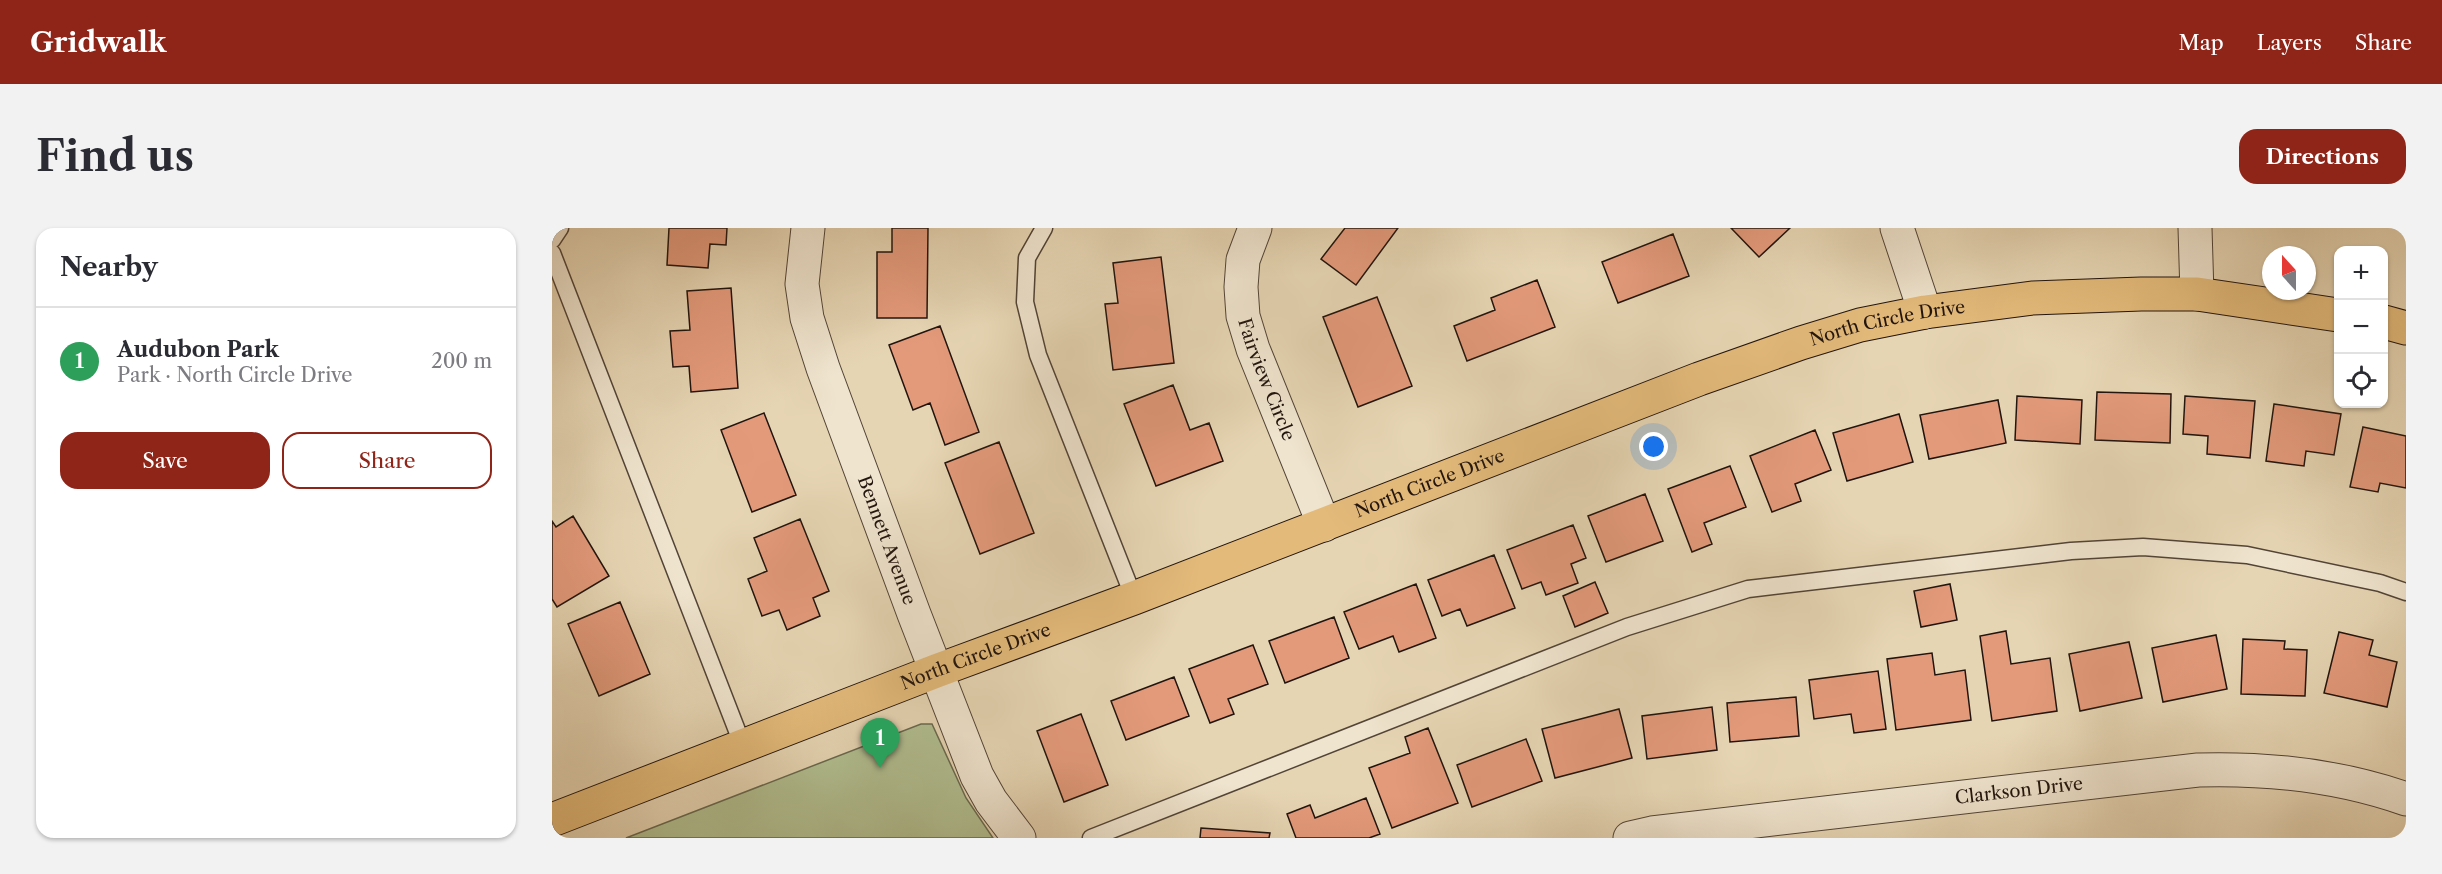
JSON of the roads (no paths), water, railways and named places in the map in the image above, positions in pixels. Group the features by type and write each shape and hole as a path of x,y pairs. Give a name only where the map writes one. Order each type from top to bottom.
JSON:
{"main road":[{"name":"North Circle Drive","path":"553,815 743,746 936,671 1134,598 1699,379 1860,325 1925,312 2032,298 2197,294 2334,314"},
{"path":"2388,323 2406,328"}],"street":[{"name":"Bennett Avenue","path":"808,228 802,284 807,318 823,368 977,776 991,801 1019,838"},
{"name":"Fairview Circle","path":"1255,228 1243,260 1241,287 1243,316 1253,349 1323,525"},
{"path":"1897,228 1925,312"},
{"path":"2195,228 2197,294"},
{"name":"Clarkson Drive","path":"1630,838 1652,833 2198,770 2242,769 2325,777 2372,787 2406,799"}],"lane":[{"path":"552,240 560,228"},
{"path":"1044,228 1027,258 1025,303 1030,324 1038,355 1134,598"},
{"path":"552,253 743,746"},
{"path":"1091,838 1627,627 1748,589 2071,551 2144,547 2247,555 2380,584 2406,592"}],"place":[{"name":"Audubon Park","path":"880,768"}]}
